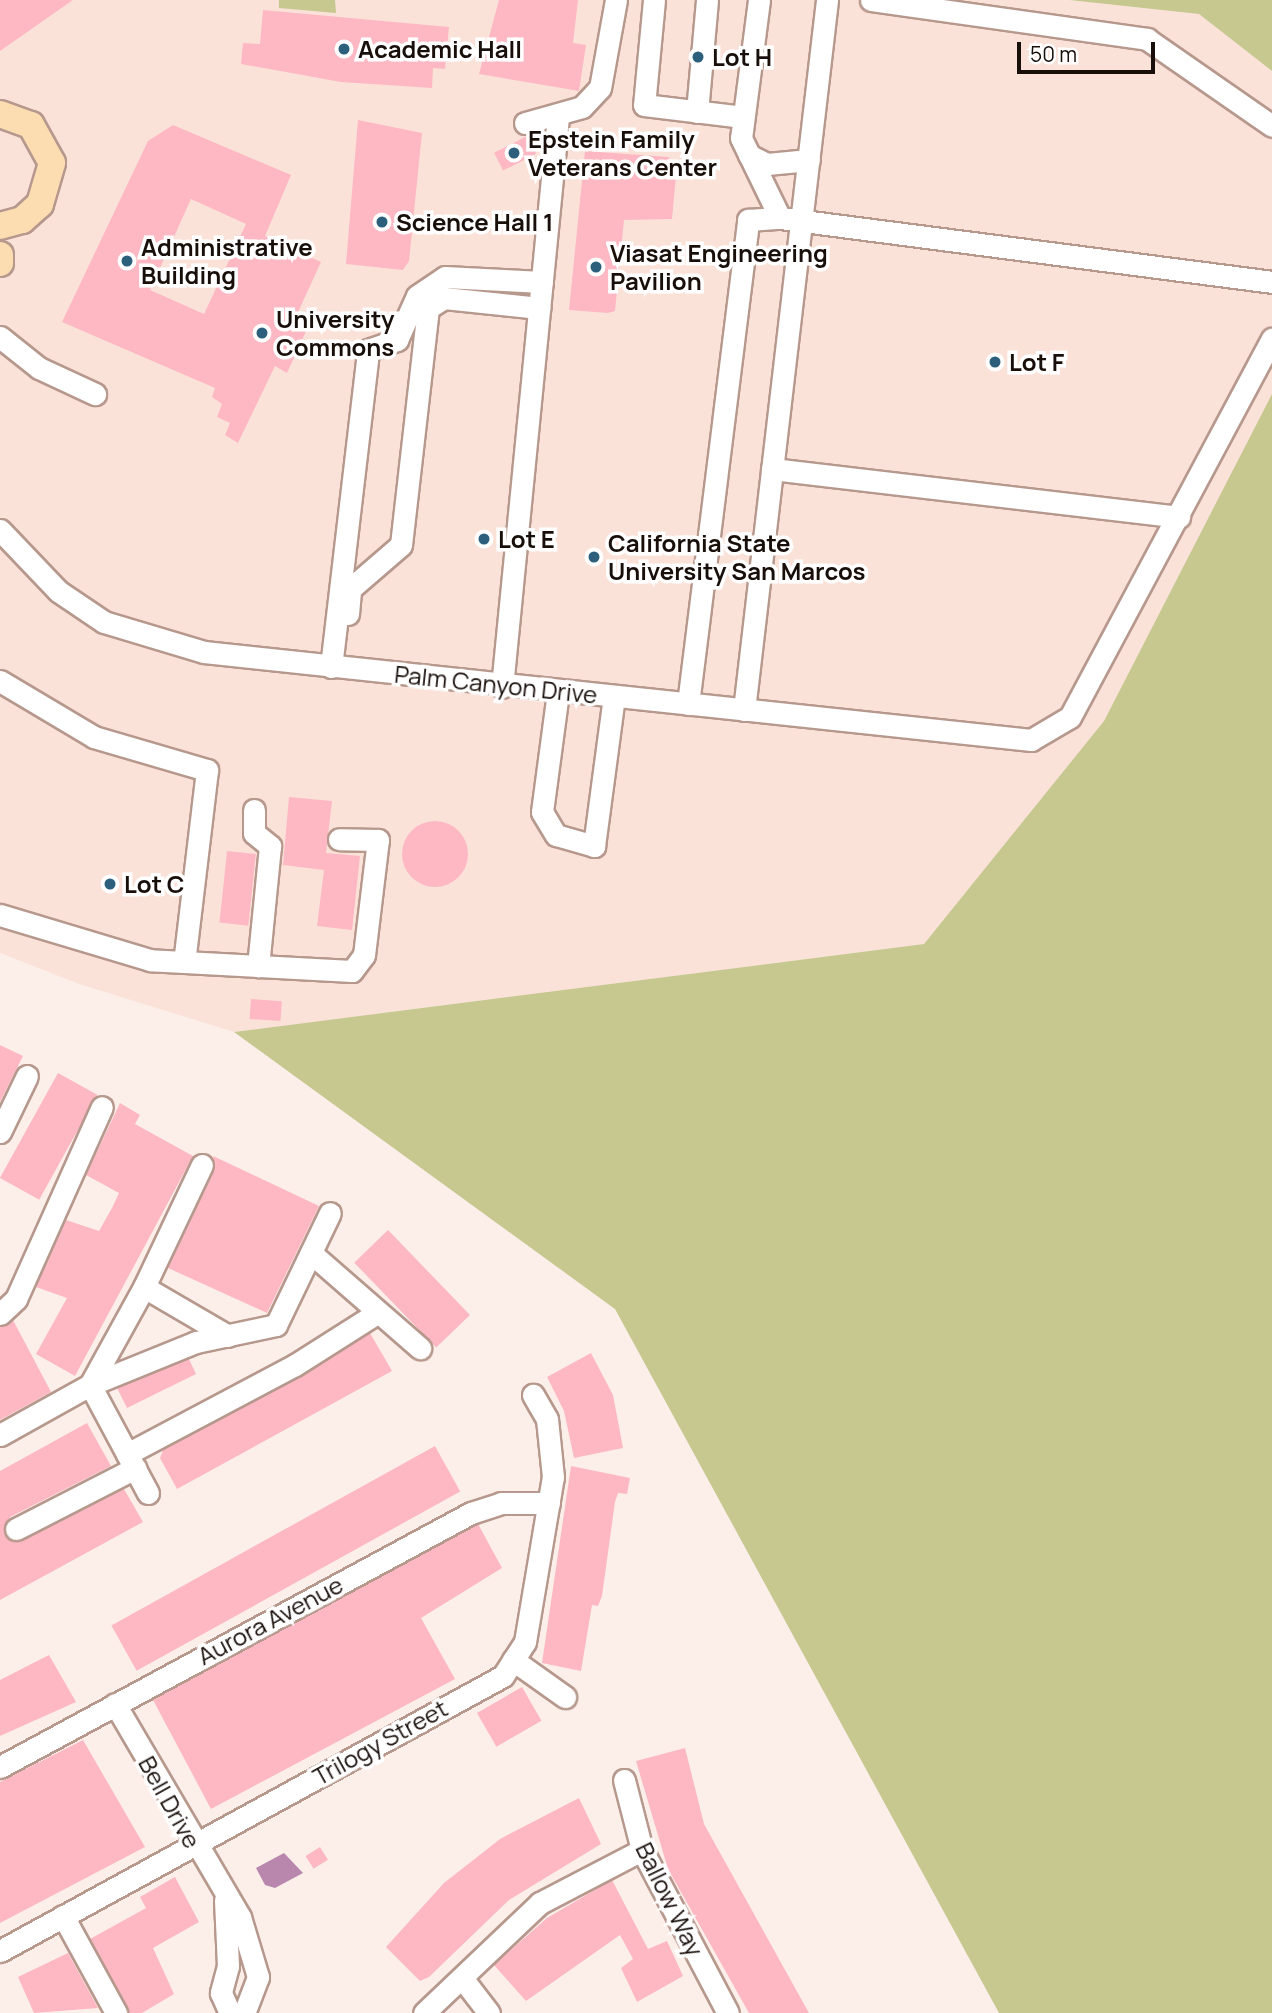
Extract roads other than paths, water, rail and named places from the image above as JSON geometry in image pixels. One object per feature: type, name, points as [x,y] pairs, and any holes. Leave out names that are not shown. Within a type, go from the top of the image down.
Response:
[{"type":"main road","points":[[0,114],[31,125],[52,163],[40,204],[22,220],[0,226]]},
{"type":"main road","points":[[0,255],[0,263]]},
{"type":"street","points":[[525,123],[558,117],[582,107],[600,89],[616,0]]},
{"type":"street","points":[[654,0],[643,106],[743,117]]},
{"type":"street","points":[[697,112],[707,0]]},
{"type":"street","points":[[759,0],[741,138],[780,218]]},
{"type":"street","points":[[744,710],[827,0]]},
{"type":"street","points":[[871,0],[1147,39],[1272,126]]},
{"type":"street","points":[[502,687],[558,117]]},
{"type":"street","points":[[749,155],[767,164],[809,160]]},
{"type":"street","points":[[688,705],[748,220],[780,218],[801,225],[1272,282]]},
{"type":"street","points":[[337,668],[368,350],[397,340],[417,296],[445,278],[542,282]]},
{"type":"street","points":[[337,668],[350,589],[401,545],[422,316],[444,298],[539,308]]},
{"type":"street","points":[[0,337],[39,368],[95,394]]},
{"type":"street","points":[[772,469],[1179,517],[1272,338]]},
{"type":"street","name":"Palm Canyon Drive","points":[[0,530],[58,591],[104,622],[204,652],[502,687],[1031,740],[1070,717],[1179,517]]},
{"type":"street","points":[[0,681],[94,737],[207,770],[184,962]]},
{"type":"street","points":[[558,692],[542,812],[556,835],[594,846],[614,697]]},
{"type":"street","points":[[254,810],[254,833],[270,846],[258,966]]},
{"type":"street","points":[[0,915],[150,960],[352,971],[364,955],[378,841],[339,839]]},
{"type":"street","points":[[0,1132],[27,1076]]},
{"type":"street","points":[[0,1314],[16,1299],[102,1107]]},
{"type":"street","points":[[90,1385],[144,1287],[202,1165]]},
{"type":"street","points":[[0,1435],[90,1385],[228,1336],[276,1325],[330,1213]]},
{"type":"street","points":[[311,1253],[420,1348]]},
{"type":"street","points":[[144,1287],[228,1336]]},
{"type":"street","points":[[16,1530],[295,1365],[377,1313]]},
{"type":"street","points":[[90,1385],[149,1493]]},
{"type":"street","name":"Trilogy Street","points":[[0,1951],[503,1676],[525,1642],[553,1477],[547,1419],[533,1395]]},
{"type":"street","name":"Aurora Avenue","points":[[0,1768],[471,1513],[501,1503],[549,1503]]},
{"type":"street","points":[[513,1660],[565,1697]]},
{"type":"street","name":"Bell Drive","points":[[115,1704],[225,1900],[237,1909],[258,1977],[244,2013]]},
{"type":"street","name":"Ballow Way","points":[[624,1780],[642,1850],[721,2011]]},
{"type":"street","points":[[424,2013],[540,1903],[642,1850]]},
{"type":"street","name":"Bell Drive","points":[[225,1900],[228,1966],[221,1993],[230,2013]]},
{"type":"street","points":[[63,1916],[116,2013]]},
{"type":"street","points":[[228,1966],[254,1962]]},
{"type":"street","points":[[462,1978],[489,2013]]},
{"type":"place","name":"Academic Hall","points":[[344,49]]},
{"type":"place","name":"Lot H","points":[[698,57]]},
{"type":"place","name":"Epstein Family Veterans Center","points":[[514,153]]},
{"type":"place","name":"Science Hall 1","points":[[382,222]]},
{"type":"place","name":"Administrative Building","points":[[127,261]]},
{"type":"place","name":"Viasat Engineering Pavilion","points":[[596,267]]},
{"type":"place","name":"University Commons","points":[[262,333]]},
{"type":"place","name":"Lot F","points":[[995,362]]},
{"type":"place","name":"Lot E","points":[[484,539]]},
{"type":"place","name":"California State University San Marcos","points":[[594,557]]},
{"type":"place","name":"Lot C","points":[[110,884]]}]
